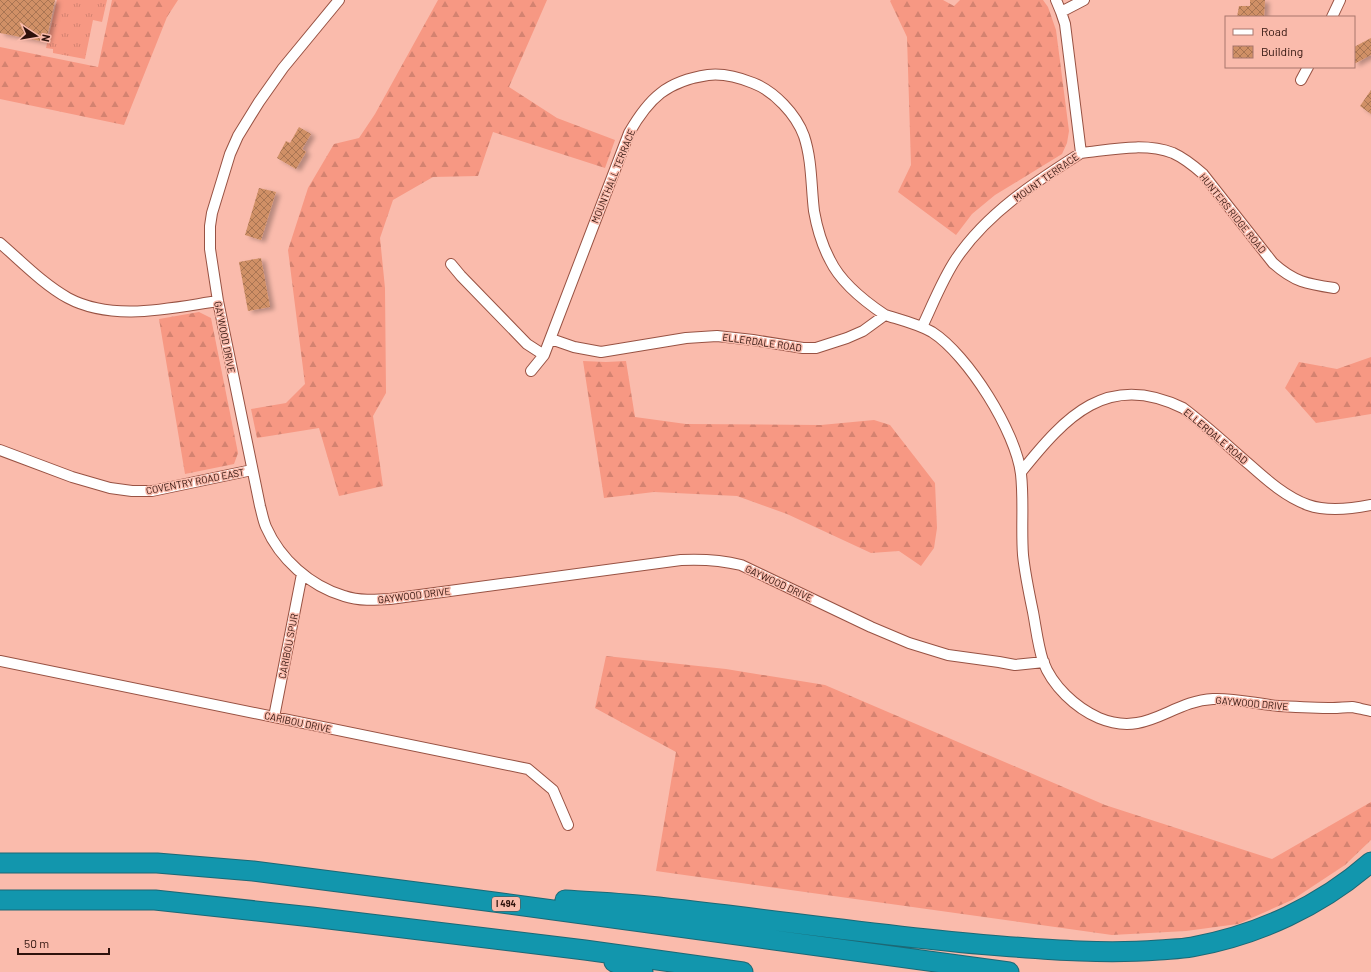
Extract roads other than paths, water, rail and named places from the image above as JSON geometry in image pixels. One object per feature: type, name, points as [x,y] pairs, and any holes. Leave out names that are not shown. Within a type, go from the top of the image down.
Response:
[{"type":"highway","points":[[494,902],[554,900],[646,906],[951,942],[1099,952],[1135,952],[1190,948],[1227,940],[1263,928],[1324,898],[1354,877],[1371,862]]},
{"type":"highway","name":"I 494","points":[[0,863],[157,863],[253,871],[1009,972]]},
{"type":"highway","points":[[0,900],[155,900],[312,916],[585,950],[743,972]]},
{"type":"highway","points":[[585,950],[633,970],[643,972]]},
{"type":"street","name":"GAYWOOD DRIVE","points":[[339,0],[283,68],[259,102],[238,136],[230,154],[212,213],[210,226],[210,249],[218,301],[252,470],[266,527],[280,550],[302,574],[323,587],[344,596],[367,600],[390,599],[681,560],[701,559],[721,561],[741,565],[871,627],[909,643],[948,655],[1015,665],[1044,662]]},
{"type":"street","name":"MOUNT TERRACE","points":[[922,327],[939,288],[955,260],[974,234],[997,212],[1081,153],[1067,39],[1061,12],[1056,0]]},
{"type":"street","points":[[1061,12],[1084,0]]},
{"type":"street","points":[[1332,16],[1340,0]]},
{"type":"street","points":[[1301,80],[1307,68]]},
{"type":"street","name":"MOUNTHALL TERRACE","points":[[531,371],[544,355],[551,339],[629,133],[640,114],[655,97],[674,84],[695,77],[717,74],[739,78],[761,86],[779,98],[793,116],[804,135],[809,158],[814,212],[820,237],[830,261],[845,282],[864,300],[885,315]]},
{"type":"street","name":"HUNTERS RIDGE ROAD","points":[[1081,153],[1136,147],[1154,148],[1173,153],[1189,162],[1203,174],[1273,263],[1283,272],[1294,279],[1307,284],[1334,288]]},
{"type":"street","points":[[0,243],[56,290],[69,298],[88,306],[110,310],[134,311],[157,310],[218,301]]},
{"type":"street","points":[[452,264],[461,276],[527,344],[544,355]]},
{"type":"street","points":[[885,315],[922,327],[942,339],[964,363],[982,387],[1009,434],[1015,448],[1021,472]]},
{"type":"street","name":"ELLERDALE ROAD","points":[[551,339],[574,347],[601,352],[686,338],[717,336],[803,348],[816,348],[863,331],[885,315]]},
{"type":"street","name":"ELLERDALE ROAD","points":[[1021,472],[1048,440],[1077,413],[1094,403],[1107,399],[1120,396],[1146,396],[1171,402],[1183,408],[1268,481],[1287,495],[1308,505],[1332,509],[1355,509],[1371,505]]},
{"type":"street","name":"COVENTRY ROAD EAST","points":[[0,450],[72,477],[110,488],[132,491],[152,491],[252,470]]},
{"type":"street","name":"GAYWOOD DRIVE","points":[[1021,472],[1023,555],[1044,662],[1053,679],[1075,703],[1087,712],[1115,723],[1139,723],[1195,701],[1227,698],[1278,706],[1335,708],[1352,707],[1371,711]]},
{"type":"street","name":"CARIBOU SPUR","points":[[274,717],[302,574]]},
{"type":"street","name":"CARIBOU DRIVE","points":[[0,661],[528,769],[553,790],[568,825]]}]
